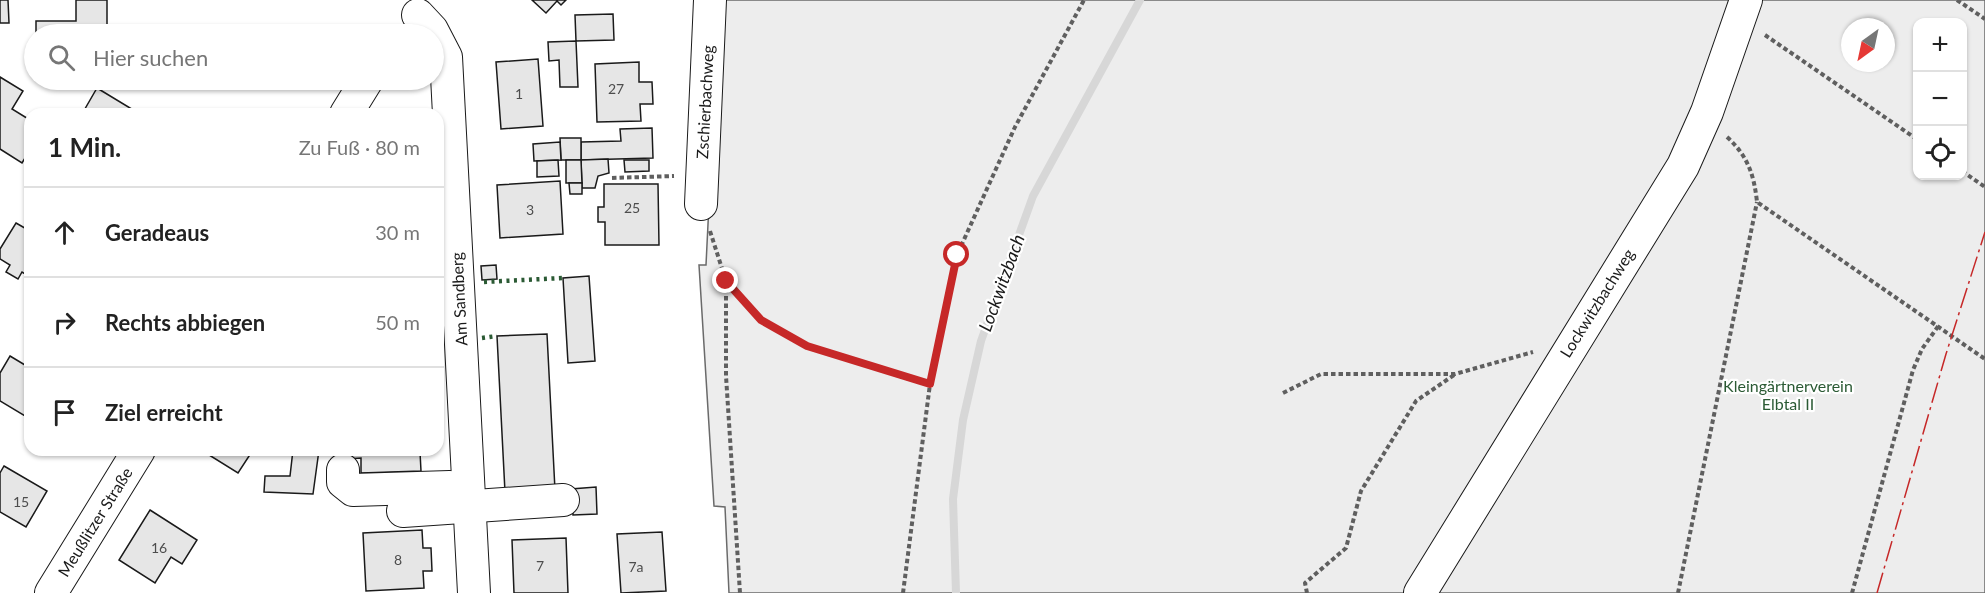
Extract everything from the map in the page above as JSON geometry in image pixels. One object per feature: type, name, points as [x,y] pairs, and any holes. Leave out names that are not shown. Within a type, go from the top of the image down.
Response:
[{"type":"street","name":"Zschierbachweg","points":[[701,189],[711,0]]},
{"type":"street","name":"Lockwitzbachweg","points":[[1420,593],[1683,166],[1751,14]]},
{"type":"street","name":"Am Sandberg","points":[[444,53],[474,593]]},
{"type":"street","points":[[350,108],[361,90]]},
{"type":"street","name":"Meußlitzer Straße","points":[[51,593],[135,456]]},
{"type":"street","points":[[343,470],[343,482],[353,490],[563,500]]},
{"type":"street","points":[[403,511],[469,496]]},
{"type":"path","points":[[903,593],[930,384],[957,255],[1015,128],[1084,0]]},
{"type":"path","points":[[1957,0],[1985,19]]},
{"type":"path","points":[[1751,14],[1913,137]]},
{"type":"path","points":[[1678,593],[1757,202],[1750,165],[1739,148],[1723,134]]},
{"type":"path","points":[[1967,174],[1985,187]]},
{"type":"path","points":[[612,178],[701,189],[726,281],[726,376],[740,593]]},
{"type":"path","points":[[1757,202],[1984,356]]},
{"type":"path","points":[[726,281],[761,320],[807,346],[930,384]]},
{"type":"path","points":[[1852,593],[1913,370],[1922,349],[1939,325]]},
{"type":"path","points":[[1283,393],[1321,374],[1455,374],[1574,341]]},
{"type":"path","points":[[1306,593],[1305,583],[1346,548],[1361,491],[1416,401],[1455,374]]},
{"type":"green space","points":[[719,0],[1729,0],[1713,66],[1671,158],[1406,593],[729,593],[725,507],[714,506],[699,265],[706,265]]},
{"type":"green space","name":"Kleingärtnerverein Elbtal II","points":[[1755,0],[1985,0],[1985,593],[1432,593],[1696,172]]},
{"type":"building","points":[[0,0],[8,0],[9,23],[0,23]]},
{"type":"building","points":[[76,0],[107,0],[107,24],[36,24],[36,21],[76,21]]},
{"type":"building","points":[[532,0],[566,0],[561,5],[557,1],[546,13]]},
{"type":"building","points":[[613,14],[614,40],[576,41],[575,15]]},
{"type":"building","points":[[576,41],[578,87],[560,87],[559,60],[549,61],[548,42]]},
{"type":"building","points":[[538,59],[543,126],[501,129],[496,62]]},
{"type":"building","points":[[639,62],[639,82],[652,82],[653,104],[640,104],[641,121],[597,122],[595,64]]},
{"type":"building","points":[[0,77],[23,91],[12,109],[24,116],[24,160],[22,163],[0,149]]},
{"type":"building","points":[[96,90],[100,90],[130,108],[85,108]]},
{"type":"building","points":[[652,128],[653,158],[581,160],[581,142],[621,141],[620,129]]},
{"type":"building","points":[[560,138],[581,138],[581,160],[561,160]]},
{"type":"building","points":[[560,142],[561,160],[534,161],[533,144]]},
{"type":"building","points":[[608,159],[609,173],[598,176],[595,188],[582,188],[581,160]]},
{"type":"building","points":[[558,160],[559,176],[537,177],[537,161]]},
{"type":"building","points":[[566,160],[581,160],[582,183],[566,183]]},
{"type":"building","points":[[624,160],[649,160],[649,171],[625,172]]},
{"type":"building","points":[[560,181],[563,234],[500,238],[497,185]]},
{"type":"building","points":[[569,183],[582,183],[582,194],[570,194]]},
{"type":"building","points":[[604,184],[658,184],[659,245],[605,245],[605,222],[598,222],[598,207],[604,207]]},
{"type":"building","points":[[16,223],[24,228],[24,273],[22,272],[18,279],[6,272],[10,265],[0,259],[0,249]]},
{"type":"building","points":[[496,265],[497,279],[482,280],[481,266]]},
{"type":"building","points":[[589,276],[595,361],[568,363],[563,278]]},
{"type":"building","points":[[547,334],[555,490],[505,492],[497,336]]},
{"type":"building","points":[[10,356],[24,364],[24,415],[0,401],[0,373]]},
{"type":"building","points":[[211,456],[249,456],[238,473]]},
{"type":"building","points":[[292,456],[318,456],[313,494],[264,492],[265,476],[290,476]]},
{"type":"building","points":[[346,456],[420,456],[421,471],[361,473],[361,458],[346,459]]},
{"type":"building","points":[[4,466],[47,491],[26,527],[0,512],[0,473]]},
{"type":"building","points":[[596,487],[597,514],[573,515],[571,489]]},
{"type":"building","points":[[150,510],[197,540],[182,564],[171,557],[155,583],[119,560]]},
{"type":"building","points":[[422,530],[423,548],[431,548],[432,571],[423,571],[424,588],[366,591],[363,533]]},
{"type":"building","points":[[662,532],[666,591],[621,593],[617,534]]},
{"type":"building","points":[[566,538],[568,593],[514,593],[512,540]]},
{"type":"waterway","name":"Lockwitzbach","points":[[956,593],[953,499],[963,420],[981,341],[1033,196],[1140,0]]},
{"type":"hedge","points":[[484,282],[563,278]]},
{"type":"hedge","points":[[482,338],[497,336]]},
{"type":"power","points":[[1877,593],[1946,354],[1985,232]]},
{"type":"route","points":[[726,281],[761,320],[807,346],[875,369],[930,384],[957,255]]}]
